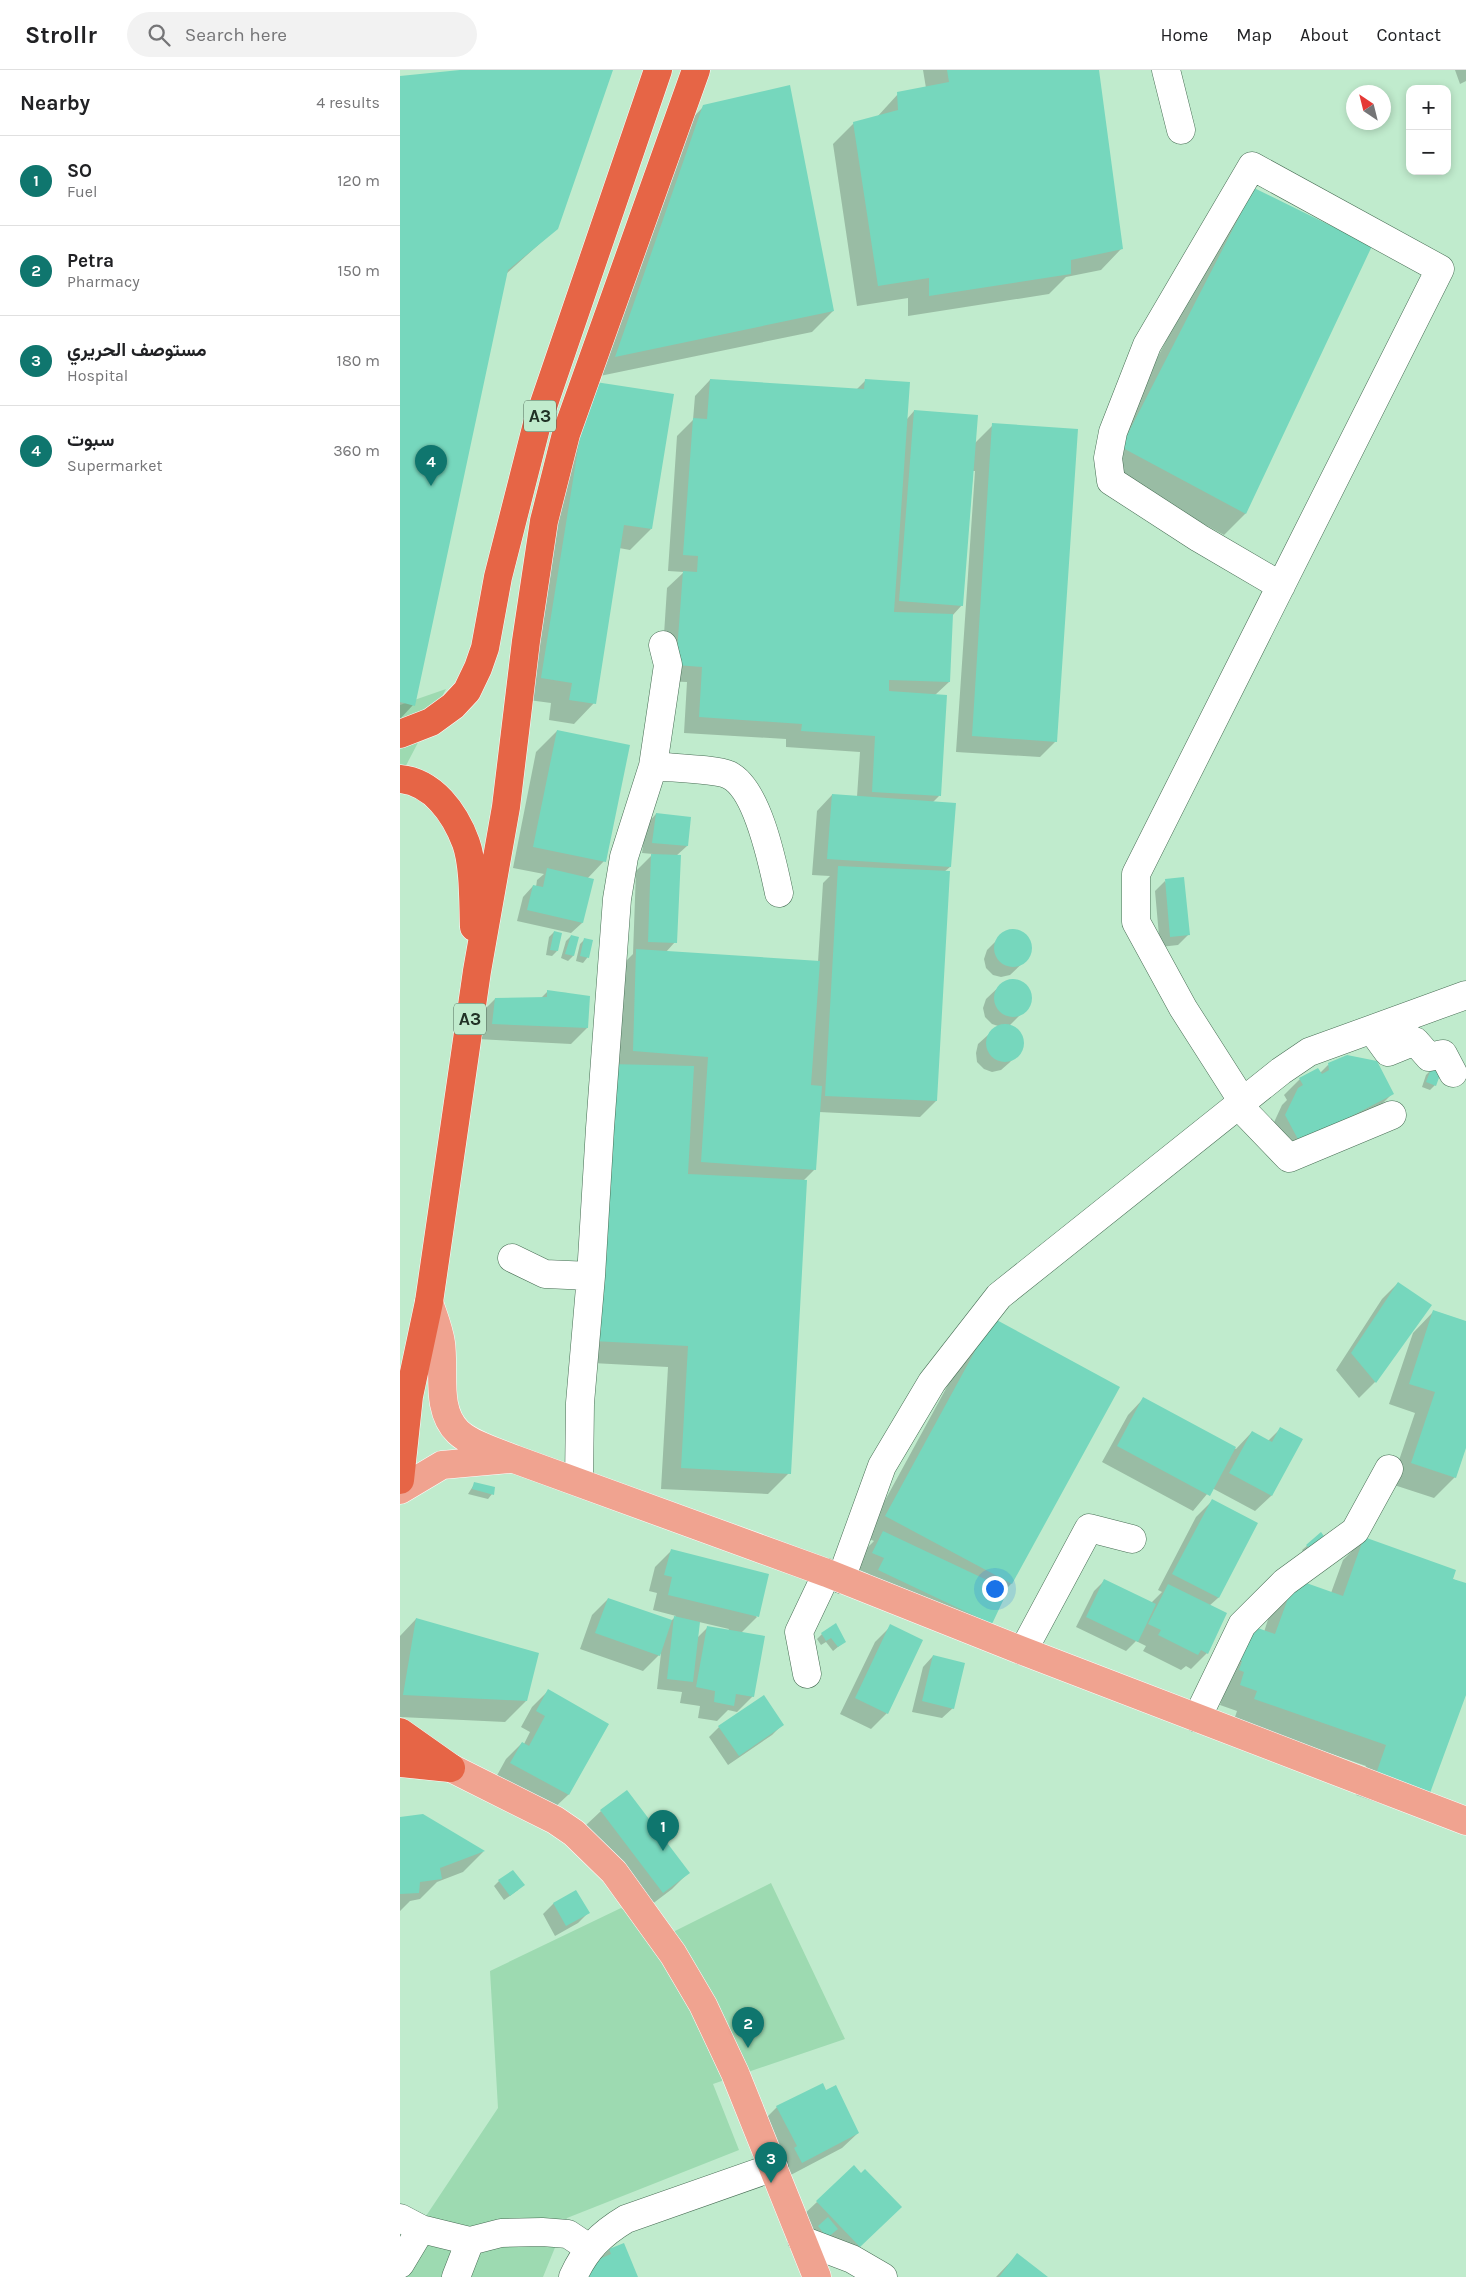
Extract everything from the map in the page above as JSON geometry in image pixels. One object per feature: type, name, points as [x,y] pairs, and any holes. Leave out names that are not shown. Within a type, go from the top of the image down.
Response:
[{"type":"highway","name":"A3","points":[[400,734],[430,722],[453,706],[466,691],[478,668],[485,648],[498,577],[537,424],[658,70]]},
{"type":"highway","name":"A3","points":[[400,1480],[403,1432],[429,1302],[477,971],[506,807],[526,641],[550,497],[566,434],[696,70]]},
{"type":"highway","points":[[400,779],[412,780],[428,788],[456,820],[466,844],[477,971]]},
{"type":"highway","points":[[400,1732],[452,1768]]},
{"type":"highway","points":[[400,1763],[452,1768]]},
{"type":"main road","points":[[429,1302],[441,1343],[444,1400],[452,1424],[459,1433],[473,1441],[514,1459],[834,1576],[1023,1651],[1466,1821]]},
{"type":"main road","points":[[400,1490],[442,1465],[514,1459]]},
{"type":"main road","points":[[452,1768],[555,1820],[574,1833],[614,1872],[672,1954],[703,2005],[736,2073],[817,2277]]},
{"type":"street","points":[[1166,70],[1181,130]]},
{"type":"street","points":[[1281,586],[1199,538],[1111,481],[1108,458],[1113,432],[1147,345],[1252,166],[1440,269],[1281,586],[1136,874],[1136,922],[1241,1104],[1289,1158],[1392,1115]]},
{"type":"street","points":[[579,1482],[580,1403],[592,1276],[600,1128],[617,899],[624,858],[653,766],[668,664],[663,645]]},
{"type":"street","points":[[653,766],[729,775],[745,789],[771,849],[778,893]]},
{"type":"street","points":[[807,1674],[799,1632],[834,1576],[882,1466],[932,1382],[999,1296],[1241,1104],[1281,1070],[1310,1052],[1466,995]]},
{"type":"street","points":[[1372,1030],[1388,1052],[1415,1041],[1429,1057],[1442,1054],[1453,1073]]},
{"type":"street","points":[[512,1258],[545,1274],[592,1276]]},
{"type":"street","points":[[1197,1718],[1242,1624],[1285,1582],[1354,1531],[1389,1470]]},
{"type":"street","points":[[1023,1651],[1089,1528],[1132,1539]]},
{"type":"street","points":[[573,2277],[589,2248],[606,2231],[626,2219],[774,2167]]},
{"type":"street","points":[[400,2264],[411,2224],[470,2241],[501,2233],[542,2232],[568,2234],[589,2248]]},
{"type":"street","points":[[802,2240],[852,2259],[882,2277]]},
{"type":"street","points":[[456,2277],[470,2241]]},
{"type":"green space","points":[[446,689],[400,777],[400,705]]},
{"type":"green space","points":[[771,1883],[845,2039],[713,2084],[739,2150],[567,2218],[543,2277],[400,2277],[400,2255],[498,2108],[490,1971],[621,1908],[665,1936]]},
{"type":"building","points":[[460,70],[613,70],[558,229],[508,270],[415,706],[400,702],[400,76]]},
{"type":"building","points":[[947,70],[1099,70],[1123,249],[1071,260],[1071,274],[929,296],[929,278],[878,286],[853,122],[898,110],[897,92],[949,82]]},
{"type":"building","points":[[790,85],[834,311],[615,357],[703,105]]},
{"type":"building","points":[[1254,188],[1372,246],[1246,514],[1121,447]]},
{"type":"building","points":[[710,379],[864,389],[865,379],[910,382],[894,612],[953,614],[950,682],[889,680],[889,691],[947,695],[941,796],[872,792],[875,736],[801,731],[802,724],[699,717],[702,667],[676,665],[683,571],[697,572],[698,556],[683,555],[693,418],[707,419]]},
{"type":"building","points":[[589,381],[674,394],[652,529],[624,525],[596,704],[569,700],[572,683],[541,678]]},
{"type":"building","points":[[914,410],[978,415],[963,606],[899,601]]},
{"type":"building","points":[[992,423],[1078,429],[1057,742],[972,736]]},
{"type":"building","points":[[557,730],[630,745],[606,862],[533,847]]},
{"type":"building","points":[[832,794],[956,803],[951,867],[827,859]]},
{"type":"building","points":[[656,813],[691,817],[688,846],[652,843]]},
{"type":"building","points":[[651,854],[681,855],[677,943],[648,942]]},
{"type":"building","points":[[838,866],[950,871],[937,1101],[825,1096]]},
{"type":"building","points":[[547,868],[594,879],[583,923],[527,910],[533,885],[543,887]]},
{"type":"building","points":[[1184,877],[1190,935],[1170,937],[1165,879]]},
{"type":"building","points":[[1013,929],[1026,935],[1032,948],[1026,961],[1013,967],[1000,961],[994,948],[1000,935]]},
{"type":"building","points":[[554,931],[562,933],[558,951],[550,950]]},
{"type":"building","points":[[571,935],[579,937],[574,956],[565,954]]},
{"type":"building","points":[[584,938],[593,940],[589,958],[580,956]]},
{"type":"building","points":[[636,949],[820,961],[811,1085],[822,1086],[816,1170],[701,1162],[708,1057],[633,1051]]},
{"type":"building","points":[[1013,979],[1026,985],[1032,998],[1026,1011],[1013,1017],[1000,1011],[994,998],[1000,985]]},
{"type":"building","points":[[547,990],[590,996],[588,1028],[492,1024],[495,998],[547,997]]},
{"type":"building","points":[[1005,1024],[1018,1030],[1024,1043],[1018,1056],[1005,1062],[992,1056],[986,1043],[992,1030]]},
{"type":"building","points":[[1347,1055],[1377,1061],[1394,1094],[1300,1143],[1285,1115],[1298,1088],[1303,1085],[1299,1078],[1318,1068],[1322,1074],[1329,1070],[1328,1063]]},
{"type":"building","points":[[609,1064],[694,1066],[688,1174],[807,1180],[791,1474],[681,1468],[688,1346],[593,1341]]},
{"type":"building","points":[[1431,1069],[1441,1072],[1436,1086],[1426,1082]]},
{"type":"building","points":[[1398,1282],[1432,1305],[1376,1383],[1351,1353]]},
{"type":"building","points":[[1433,1310],[1466,1321],[1466,1448],[1456,1478],[1411,1463],[1435,1392],[1409,1384]]},
{"type":"building","points":[[993,1318],[1120,1387],[1012,1584],[885,1516]]},
{"type":"building","points":[[1143,1397],[1236,1447],[1210,1496],[1117,1446]]},
{"type":"building","points":[[1280,1427],[1303,1439],[1272,1496],[1229,1473],[1252,1431],[1272,1442]]},
{"type":"building","points":[[474,1482],[495,1487],[494,1495],[472,1489]]},
{"type":"building","points":[[1212,1499],[1258,1523],[1219,1598],[1172,1574]]},
{"type":"building","points":[[883,1531],[1008,1590],[992,1624],[878,1570],[884,1558],[872,1553]]},
{"type":"building","points":[[1321,1532],[1326,1539],[1312,1551],[1306,1545]]},
{"type":"building","points":[[1364,1537],[1456,1570],[1453,1579],[1466,1583],[1466,1695],[1430,1793],[1376,1774],[1386,1745],[1254,1699],[1257,1691],[1240,1685],[1244,1672],[1239,1670],[1242,1661],[1237,1659],[1249,1625],[1275,1634],[1295,1579],[1343,1596]]},
{"type":"building","points":[[671,1549],[769,1574],[759,1617],[668,1595],[672,1577],[664,1575]]},
{"type":"building","points":[[1104,1579],[1156,1604],[1138,1642],[1086,1617]]},
{"type":"building","points":[[1168,1584],[1227,1613],[1208,1654],[1201,1650],[1198,1655],[1158,1635],[1161,1630],[1148,1624]]},
{"type":"building","points":[[608,1598],[672,1620],[660,1656],[595,1633]]},
{"type":"building","points":[[674,1616],[700,1622],[693,1682],[667,1679]]},
{"type":"building","points":[[416,1618],[539,1653],[527,1701],[403,1695]]},
{"type":"building","points":[[836,1623],[846,1642],[838,1647],[831,1638],[826,1641],[821,1633]]},
{"type":"building","points":[[890,1624],[923,1640],[888,1714],[855,1698]]},
{"type":"building","points":[[707,1626],[765,1636],[754,1697],[736,1694],[734,1706],[714,1702],[715,1691],[696,1687]]},
{"type":"building","points":[[933,1655],[965,1663],[954,1709],[922,1701]]},
{"type":"building","points":[[548,1689],[609,1724],[569,1795],[510,1763],[522,1742],[529,1746],[545,1716],[536,1711]]},
{"type":"building","points":[[764,1695],[784,1725],[739,1756],[718,1726]]},
{"type":"building","points":[[627,1790],[690,1873],[663,1893],[600,1810]]},
{"type":"building","points":[[423,1814],[485,1851],[440,1868],[442,1879],[420,1882],[419,1893],[400,1894],[400,1817]]},
{"type":"building","points":[[513,1870],[525,1885],[510,1896],[498,1880]]},
{"type":"building","points":[[576,1890],[590,1913],[566,1926],[553,1903]]},
{"type":"building","points":[[823,2083],[826,2090],[836,2085],[859,2133],[802,2163],[794,2148],[797,2146],[776,2106]]},
{"type":"building","points":[[854,2165],[861,2173],[865,2169],[902,2207],[860,2247],[816,2201]]},
{"type":"building","points":[[828,2217],[838,2229],[827,2238],[818,2226]]},
{"type":"building","points":[[624,2243],[638,2277],[583,2277],[590,2263],[611,2254],[609,2249]]},
{"type":"building","points":[[1017,2253],[1048,2277],[999,2277]]},
{"type":"place","name":"سبوت","points":[[431,486]]},
{"type":"place","name":"SO","points":[[663,1851]]},
{"type":"place","name":"Petra","points":[[748,2048]]},
{"type":"place","name":"مستوصف الحريري","points":[[771,2183]]}]
